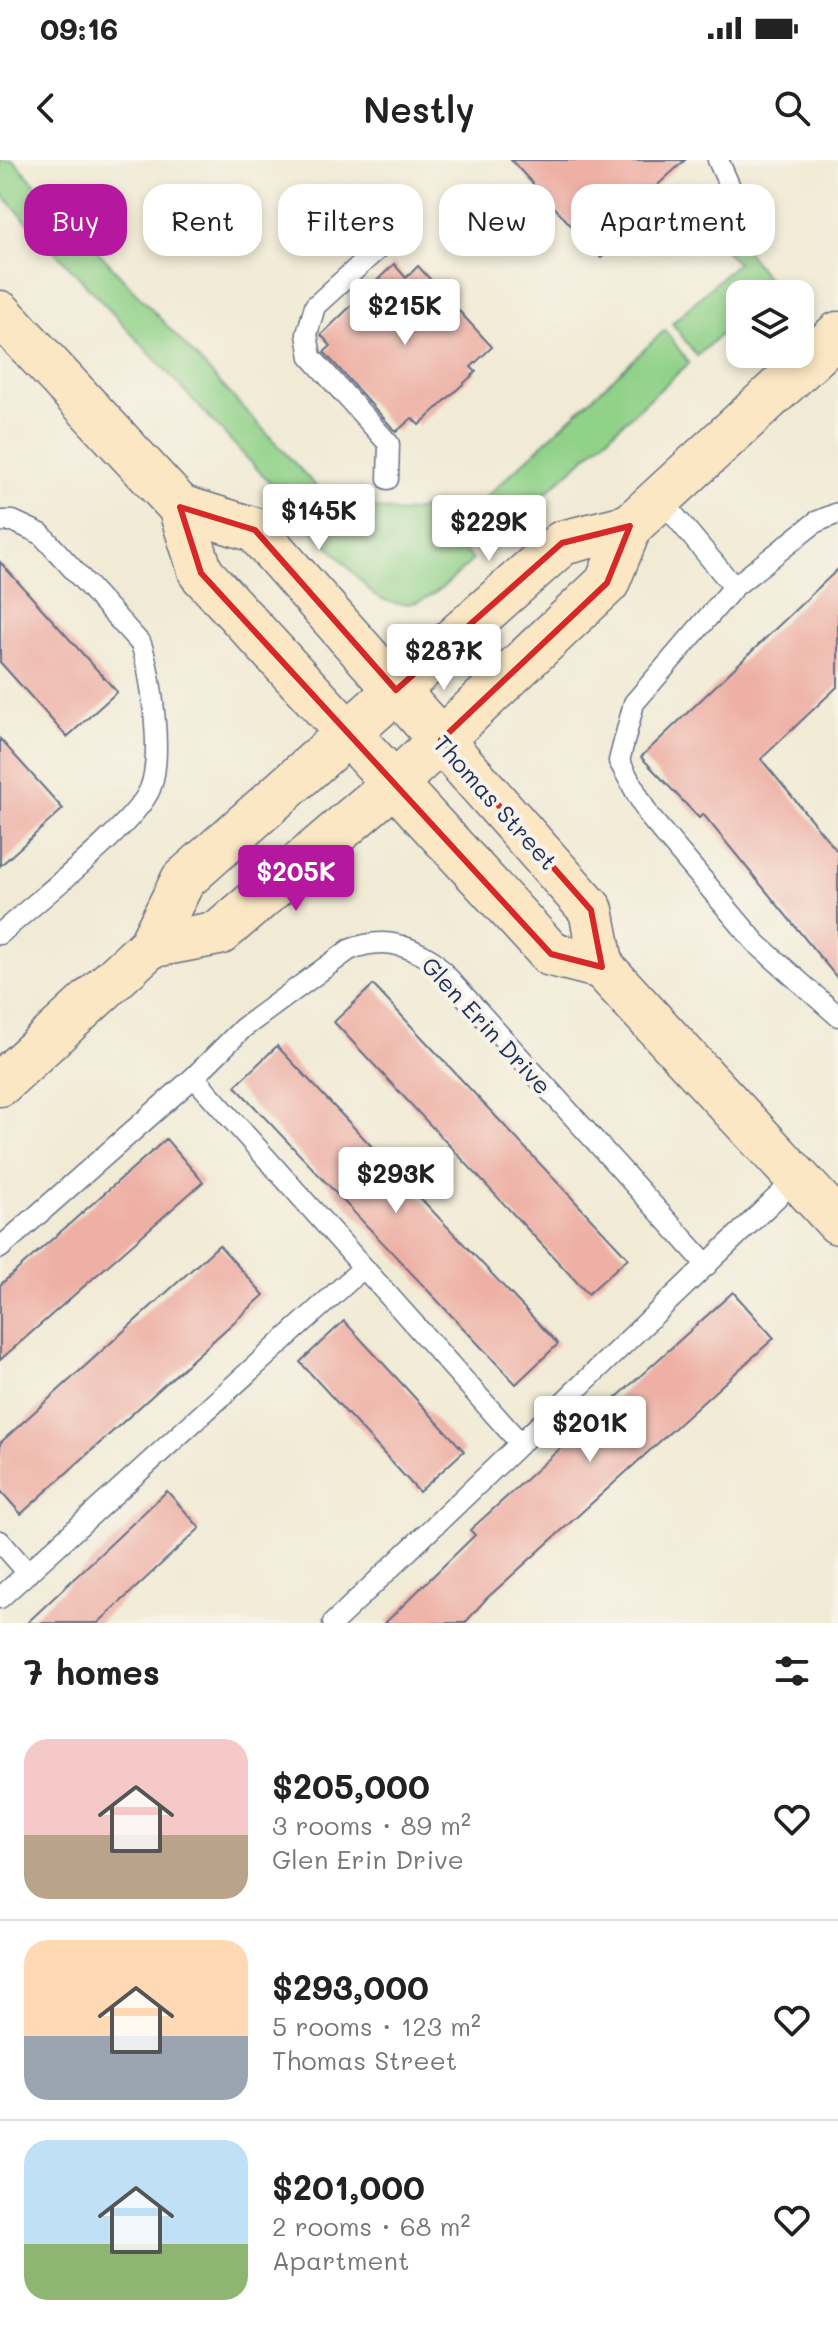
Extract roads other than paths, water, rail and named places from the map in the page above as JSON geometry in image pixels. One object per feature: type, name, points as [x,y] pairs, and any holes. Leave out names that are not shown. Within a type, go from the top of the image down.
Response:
[{"type":"street","points":[[0,313],[180,507],[201,573],[551,954],[602,967],[838,1222]]},
{"type":"street","points":[[150,946],[219,933],[395,783],[607,583],[645,512],[838,334]]},
{"type":"street","name":"Thomas Street","points":[[180,507],[255,530],[591,910],[602,967]]},
{"type":"street","points":[[0,1084],[150,946],[183,880],[396,690],[562,543],[645,512]]},
{"type":"lane","points":[[718,160],[729,184]]},
{"type":"lane","points":[[370,256],[315,306],[307,334],[311,357],[389,444],[388,479]]},
{"type":"lane","points":[[645,512],[734,587]]},
{"type":"lane","points":[[838,513],[816,522],[734,587],[634,703],[619,761],[649,816],[756,943],[838,1016]]},
{"type":"lane","points":[[0,521],[25,525],[41,534],[141,644],[148,666],[156,769],[149,792],[131,817],[0,934]]},
{"type":"lane","name":"Glen Erin Drive","points":[[0,1248],[194,1077],[243,1028],[349,950],[365,943],[387,942],[410,947],[433,961],[707,1265]]},
{"type":"lane","points":[[194,1077],[520,1443]]},
{"type":"lane","points":[[333,1623],[797,1178]]},
{"type":"lane","points":[[0,1598],[363,1268]]},
{"type":"lane","points":[[0,1541],[28,1573]]}]
